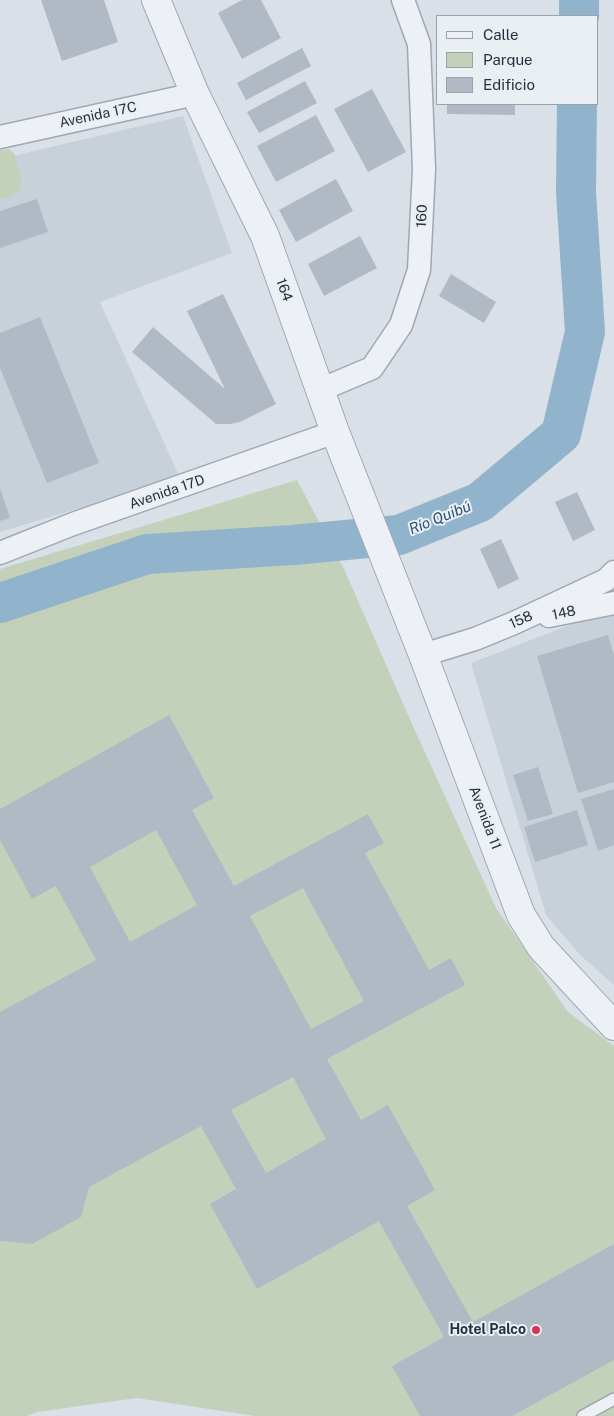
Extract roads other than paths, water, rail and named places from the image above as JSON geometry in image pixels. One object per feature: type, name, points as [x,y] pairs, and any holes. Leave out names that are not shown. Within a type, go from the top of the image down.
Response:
[{"type":"street","name":"164","points":[[156,0],[195,94],[265,236],[335,432],[396,586]]},
{"type":"street","name":"160","points":[[320,390],[372,368],[401,325],[419,270],[424,169],[420,44],[403,0]]},
{"type":"street","name":"Avenida 17C","points":[[0,136],[195,94]]},
{"type":"street","name":"Avenida 17D","points":[[0,553],[73,524],[335,432]]},
{"type":"street","name":"158","points":[[423,654],[476,639],[514,623],[606,580],[614,572]]},
{"type":"street","name":"Avenida 11","points":[[396,586],[521,915],[541,948],[614,1026]]},
{"type":"street","name":"148","points":[[514,623],[614,603]]},
{"type":"lane","points":[[583,1416],[614,1398]]},
{"type":"waterway","name":"Río Quibú","points":[[579,0],[579,15]]},
{"type":"waterway","name":"Río Quibú","points":[[0,603],[147,554],[293,545],[399,535],[480,502],[561,434],[585,332],[576,192],[577,105]]},
{"type":"place","name":"Hotel Palco","points":[[536,1330]]}]
